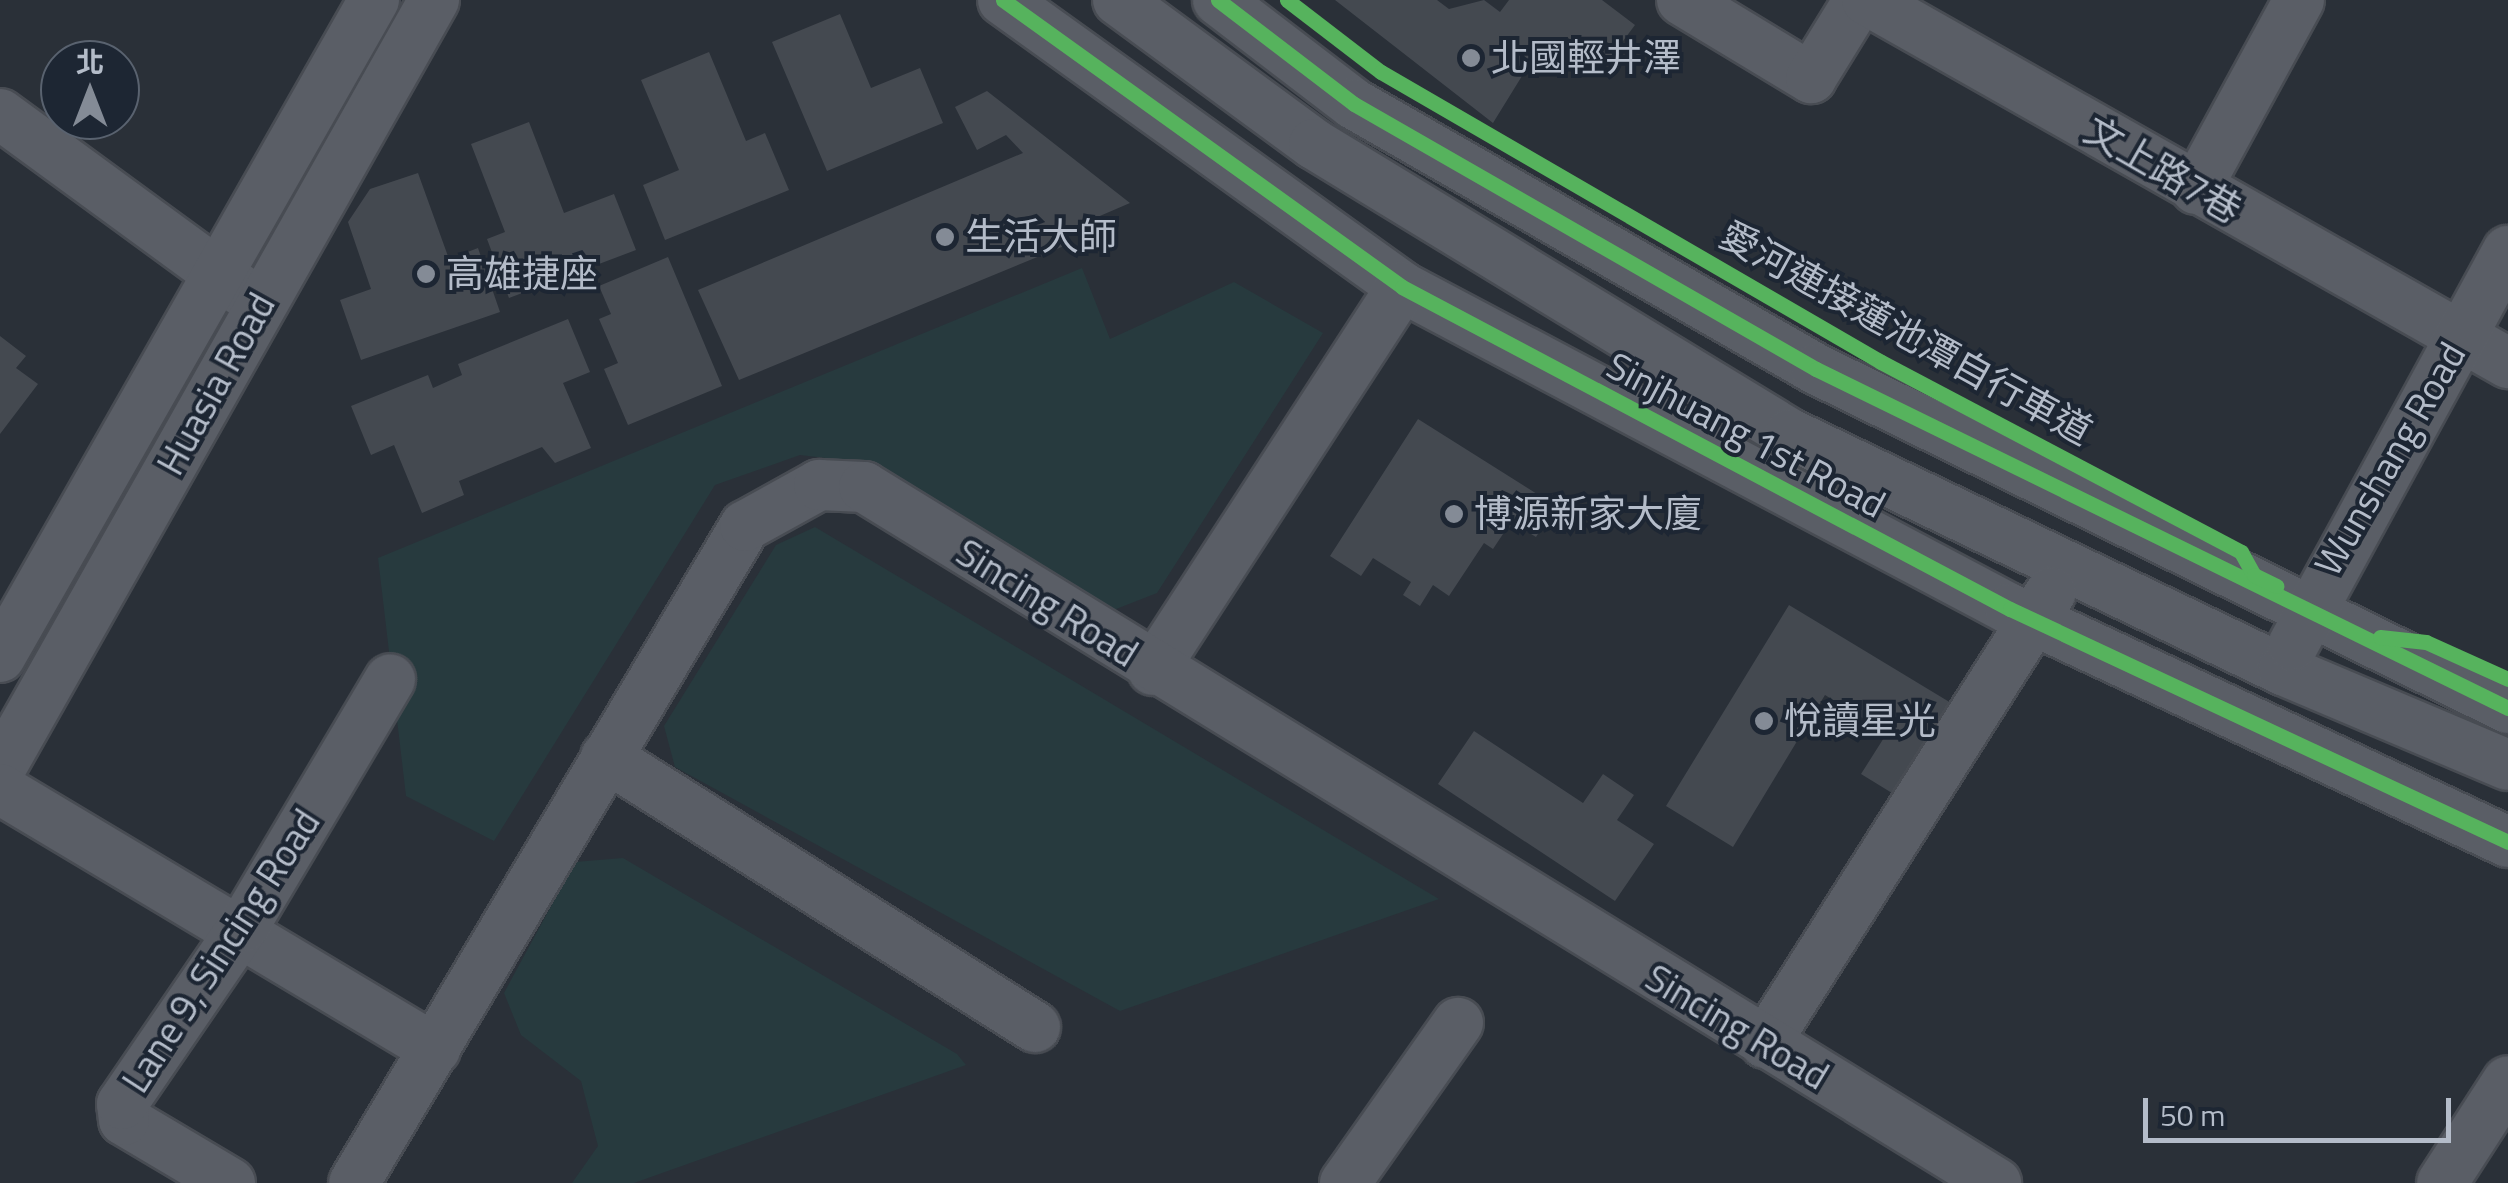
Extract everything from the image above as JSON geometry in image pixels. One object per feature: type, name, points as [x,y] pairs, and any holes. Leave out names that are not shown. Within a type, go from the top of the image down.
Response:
[{"type":"street","name":"Huasia Road","points":[[1,654],[374,0]]},
{"type":"street","name":"Huasia Road","points":[[0,769],[434,0]]},
{"type":"street","name":"Sinjhuang 1st Road","points":[[1003,0],[1402,286],[2034,620],[2508,842]]},
{"type":"street","name":"Sinjhuang 1st Road","points":[[1118,0],[1314,144],[1790,434],[2283,670],[2508,765]]},
{"type":"street","points":[[1218,0],[1354,104],[1799,359],[2304,614],[2508,708]]},
{"type":"street","points":[[1682,0],[1811,78],[1858,0]]},
{"type":"street","name":"文上路7巷","points":[[1867,0],[2458,340],[2508,363]]},
{"type":"street","points":[[2196,189],[2299,0]]},
{"type":"street","points":[[0,114],[261,304]]},
{"type":"street","name":"Wunshang Road","points":[[2256,726],[2304,614],[2508,251]]},
{"type":"street","points":[[1153,670],[1402,286]]},
{"type":"street","name":"Sincing Road","points":[[374,1175],[434,1049],[744,526],[819,485],[864,487],[1153,670],[1765,1044],[1924,1165],[1996,1183]]},
{"type":"street","points":[[1765,1044],[2068,567]]},
{"type":"street","name":"Lane 9, Sincing Road","points":[[230,1183],[124,1120],[122,1104],[243,926],[390,679]]},
{"type":"street","points":[[606,756],[1035,1027]]},
{"type":"street","points":[[0,788],[243,926],[434,1049]]},
{"type":"street","points":[[1345,1183],[1458,1023]]},
{"type":"street","points":[[2442,1183],[2508,1081]]},
{"type":"green space","points":[[1082,268],[1110,339],[1234,282],[1323,333],[1157,593],[1111,611],[876,464],[800,455],[715,485],[494,841],[406,796],[378,558]]},
{"type":"green space","points":[[815,527],[1439,899],[1120,1011],[675,767],[664,726],[776,545]]},
{"type":"green space","points":[[623,858],[957,1054],[966,1065],[634,1183],[572,1183],[598,1146],[581,1081],[521,1035],[504,993],[575,862]]},
{"type":"building","name":"北國輕井澤","points":[[1335,0],[1437,0],[1449,9],[1484,0],[1500,12],[1509,0],[1602,0],[1635,25],[1605,65],[1567,37],[1556,51],[1541,45],[1493,123]]},
{"type":"building","points":[[840,14],[871,88],[920,68],[943,123],[827,171],[772,42]]},
{"type":"building","name":"高雄捷座","points":[[709,52],[746,141],[765,133],[789,190],[665,240],[643,185],[679,170],[641,80]]},
{"type":"building","name":"生活大師","points":[[987,91],[1130,203],[1065,231],[1069,244],[739,380],[698,290],[1023,153],[1006,135],[977,150],[955,107]]},
{"type":"building","name":"高雄捷座","points":[[529,122],[564,213],[614,194],[636,250],[509,298],[487,239],[505,232],[471,144]]},
{"type":"building","name":"高雄捷座","points":[[418,173],[449,259],[478,248],[500,312],[361,360],[340,300],[371,289],[348,222],[370,189]]},
{"type":"building","points":[[668,257],[722,386],[628,425],[604,369],[618,363],[599,319],[611,314],[599,286]]},
{"type":"building","points":[[568,319],[590,372],[563,383],[591,448],[555,463],[542,447],[459,481],[464,495],[422,513],[394,445],[371,455],[351,406],[428,375],[433,388],[462,375],[458,364]]},
{"type":"building","points":[[0,336],[26,356],[16,368],[38,384],[0,434]]},
{"type":"building","name":"博源新家大廈","points":[[1418,419],[1556,506],[1536,537],[1511,522],[1493,549],[1484,543],[1449,596],[1433,585],[1420,606],[1403,595],[1411,582],[1373,558],[1361,576],[1330,556]]},
{"type":"building","name":"悅讀星光","points":[[1789,605],[1961,709],[1905,801],[1861,774],[1887,733],[1825,695],[1733,847],[1666,806]]},
{"type":"building","points":[[1474,731],[1583,803],[1603,774],[1634,795],[1617,820],[1654,844],[1615,901],[1438,784]]},
{"type":"cycle path","points":[[1003,0],[1402,287],[2010,609],[2508,842]]},
{"type":"cycle path","points":[[1218,0],[1354,104],[1816,369],[2508,708]]},
{"type":"cycle path","name":"愛河連接蓮池潭自行車道","points":[[1287,0],[1381,72],[1881,362],[2241,552],[2254,575],[2277,586]]},
{"type":"cycle path","points":[[2380,637],[2426,642],[2508,679]]},
{"type":"place","name":"北國輕井澤","points":[[1471,58]]},
{"type":"place","name":"生活大師","points":[[945,237]]},
{"type":"place","name":"高雄捷座","points":[[426,274]]},
{"type":"place","name":"博源新家大廈","points":[[1454,514]]},
{"type":"place","name":"悅讀星光","points":[[1764,721]]}]
